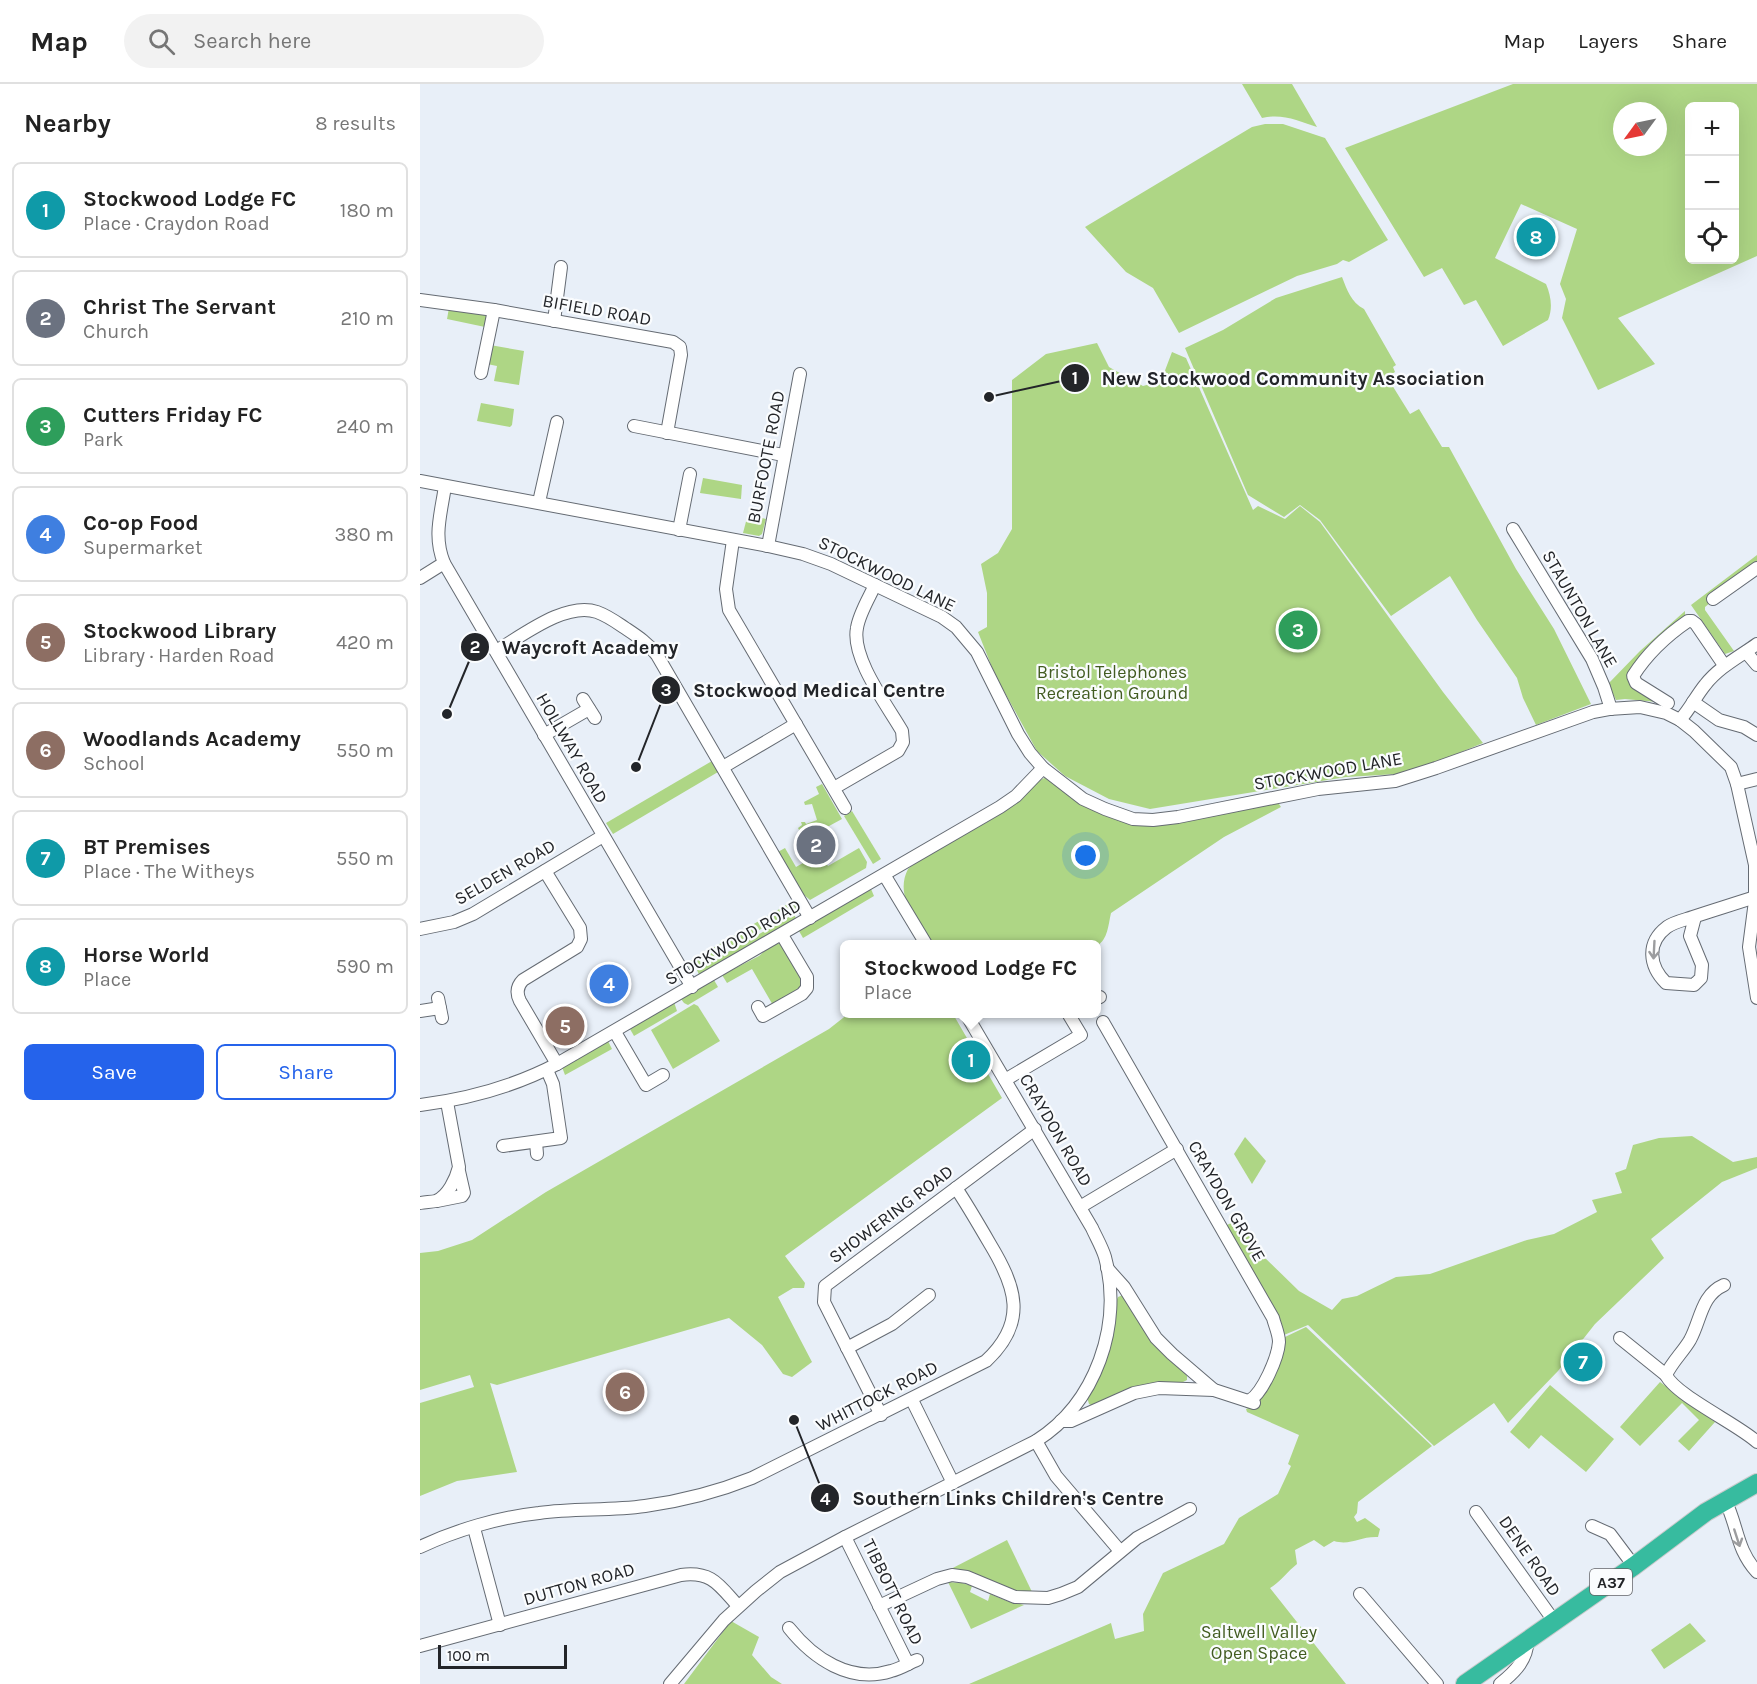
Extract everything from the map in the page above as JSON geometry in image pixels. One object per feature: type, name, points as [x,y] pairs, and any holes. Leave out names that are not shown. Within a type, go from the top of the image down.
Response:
[{"type":"highway","name":"A37","points":[[1465,1684],[1634,1566],[1699,1517],[1757,1483]]},
{"type":"street","points":[[554,321],[561,267]]},
{"type":"street","name":"BIFIELD ROAD","points":[[420,300],[494,309],[674,342],[680,347],[679,366],[667,433]]},
{"type":"street","points":[[481,373],[494,309]]},
{"type":"street","name":"BURFOOTE ROAD","points":[[768,546],[783,455],[800,374]]},
{"type":"street","points":[[539,502],[557,422]]},
{"type":"street","points":[[634,426],[783,455]]},
{"type":"street","points":[[679,530],[690,474]]},
{"type":"street","name":"STOCKWOOD LANE","points":[[420,481],[768,546],[813,557],[875,585],[942,617],[956,627],[977,652],[1018,734],[1043,768],[1083,799],[1133,819],[1153,820],[1214,811],[1318,789],[1395,781],[1593,712],[1631,707],[1649,708],[1680,720]]},
{"type":"street","name":"HOLLWAY ROAD","points":[[445,486],[437,534],[438,549],[444,563],[692,987]]},
{"type":"street","name":"STAUNTON LANE","points":[[1513,529],[1592,659],[1611,709]]},
{"type":"street","points":[[733,540],[726,589],[729,610],[845,808]]},
{"type":"street","points":[[420,578],[444,563]]},
{"type":"street","points":[[1713,599],[1757,568]]},
{"type":"street","points":[[834,788],[898,751],[903,742],[902,731],[863,665],[858,652],[857,628],[875,585]]},
{"type":"street","points":[[496,651],[558,615],[585,610],[595,611],[609,617],[652,648],[810,918]]},
{"type":"street","points":[[1668,703],[1636,683],[1634,676],[1640,665],[1659,645],[1688,621],[1696,624],[1724,666]]},
{"type":"street","points":[[1757,644],[1724,666],[1703,686],[1680,720],[1731,767],[1737,783],[1755,865],[1755,897],[1749,956],[1757,998]]},
{"type":"street","points":[[1746,652],[1757,665]]},
{"type":"street","points":[[1694,702],[1719,720],[1744,727],[1757,735]]},
{"type":"street","points":[[544,735],[589,709]]},
{"type":"street","points":[[723,767],[796,724]]},
{"type":"street","name":"STOCKWOOD ROAD","points":[[420,1105],[447,1102],[503,1087],[552,1067],[885,876],[1010,801],[1043,768]]},
{"type":"street","points":[[1737,783],[1757,779]]},
{"type":"street","name":"SELDEN ROAD","points":[[420,929],[453,922],[473,914],[603,836]]},
{"type":"street","points":[[503,1146],[537,1148],[564,1138],[553,1084],[552,1067],[517,993],[518,986],[523,980],[577,946],[581,939],[580,928],[545,871]]},
{"type":"street","points":[[885,876],[923,940]]},
{"type":"street","points":[[1695,917],[1690,936],[1702,965],[1701,978],[1694,985],[1666,983],[1659,975],[1652,957],[1654,941],[1671,925],[1695,917],[1755,897]]},
{"type":"street","points":[[758,1007],[763,1016],[802,994],[807,988],[807,977],[782,935]]},
{"type":"street","points":[[420,1011],[440,1008]]},
{"type":"street","name":"CRAYDON ROAD","points":[[968,1018],[1080,1207],[1099,1242],[1107,1268],[1109,1314],[1102,1356],[1085,1393],[1062,1421]]},
{"type":"street","points":[[1005,1080],[1081,1035],[1069,1018]]},
{"type":"street","name":"CRAYDON GROVE","points":[[1103,1022],[1273,1318],[1279,1340],[1276,1354],[1262,1388],[1253,1402]]},
{"type":"street","points":[[615,1032],[646,1085],[663,1075]]},
{"type":"street","points":[[420,1203],[437,1201],[454,1181],[459,1167],[447,1102]]},
{"type":"street","name":"SHOWERING ROAD","points":[[881,1415],[824,1302],[825,1286],[1035,1129]]},
{"type":"street","points":[[1080,1207],[1177,1149]]},
{"type":"street","name":"WHITTOCK ROAD","points":[[420,1547],[474,1527],[538,1513],[642,1507],[698,1497],[752,1479],[986,1361],[1006,1338],[1012,1321],[1014,1302],[1011,1284],[1004,1267],[956,1188]]},
{"type":"street","name":"CRAYDON ROAD","points":[[1107,1268],[1124,1287],[1156,1338],[1214,1390]]},
{"type":"street","points":[[1666,1375],[1690,1341],[1709,1289],[1724,1285]]},
{"type":"street","points":[[847,1348],[892,1324],[929,1295]]},
{"type":"street","points":[[1620,1338],[1684,1392],[1757,1442]]},
{"type":"street","name":"CRAYDON ROAD","points":[[1062,1421],[1071,1420],[1134,1393],[1159,1388],[1214,1390],[1253,1402]]},
{"type":"street","points":[[912,1400],[953,1483]]},
{"type":"street","points":[[670,1684],[738,1606],[780,1572],[1036,1441],[1062,1421]]},
{"type":"street","points":[[1036,1441],[1056,1476],[1120,1551]]},
{"type":"street","points":[[1725,1500],[1732,1515],[1741,1549],[1757,1572]]},
{"type":"street","points":[[879,1606],[937,1579],[952,1575],[967,1577],[1015,1597],[1048,1598],[1078,1587],[1120,1551],[1155,1527],[1190,1509]]},
{"type":"street","name":"DENE ROAD","points":[[1476,1512],[1554,1621]]},
{"type":"street","points":[[1592,1526],[1610,1534],[1634,1566]]},
{"type":"street","points":[[474,1527],[500,1624]]},
{"type":"street","name":"TIBBOTT ROAD","points":[[789,1628],[802,1645],[819,1659],[856,1673],[874,1674],[891,1671],[912,1662],[879,1606],[845,1537]]},
{"type":"street","name":"DUTTON ROAD","points":[[420,1646],[652,1582],[696,1573],[718,1583],[738,1606]]},
{"type":"street","points":[[1360,1594],[1437,1684]]},
{"type":"street","points":[[1500,1684],[1518,1669],[1528,1651],[1528,1639]]},
{"type":"green space","points":[[1242,84],[1292,84],[1317,127],[1283,117],[1262,118]]},
{"type":"green space","points":[[1513,84],[1757,84],[1757,256],[1618,318],[1655,364],[1598,390],[1562,318],[1566,299],[1560,284],[1577,229],[1521,204],[1495,258],[1546,284],[1551,306],[1548,320],[1503,346],[1476,300],[1464,305],[1442,268],[1424,277],[1345,148]]},
{"type":"green space","points":[[1283,124],[1325,138],[1388,240],[1349,262],[1343,260],[1337,264],[1297,276],[1179,333],[1153,288],[1126,272],[1085,227],[1252,127]]},
{"type":"green space","points":[[1342,277],[1350,295],[1364,309],[1396,365],[1393,367],[1395,372],[1387,377],[1410,414],[1419,409],[1442,447],[1449,447],[1516,569],[1554,629],[1591,704],[1536,725],[1523,698],[1517,678],[1450,576],[1391,616],[1320,520],[1300,505],[1284,517],[1248,495],[1185,348],[1223,330],[1276,298]]},
{"type":"green space","points":[[449,308],[484,314],[487,317],[485,327],[447,319]]},
{"type":"green space","name":"Bristol Telephones Recreation Ground","points":[[1097,343],[1109,367],[1143,386],[1161,381],[1172,352],[1186,358],[1253,510],[1258,506],[1285,519],[1300,506],[1320,522],[1443,692],[1483,743],[1442,760],[1397,774],[1346,777],[1150,809],[1109,799],[1065,776],[1037,751],[995,675],[978,632],[987,627],[987,593],[981,564],[998,553],[1012,529],[1012,380],[1046,354]]},
{"type":"green space","points":[[490,345],[524,351],[519,385],[494,381],[497,366],[487,364]]},
{"type":"green space","points":[[481,403],[514,409],[512,425],[510,427],[477,421]]},
{"type":"green space","points":[[703,478],[742,485],[741,499],[700,493]]},
{"type":"green space","points":[[748,514],[766,519],[762,534],[759,536],[743,533]]},
{"type":"green space","points":[[1757,555],[1757,564],[1705,607],[1734,651],[1725,654],[1691,605]]},
{"type":"green space","points":[[1685,611],[1685,618],[1630,676],[1657,702],[1616,700],[1608,684],[1640,651]]},
{"type":"green space","points":[[712,761],[718,772],[613,834],[606,823]]},
{"type":"green space","points":[[1047,777],[1087,807],[1131,825],[1175,824],[1277,801],[1281,807],[1224,837],[1111,913],[1101,943],[1101,940],[928,940],[905,899],[904,879],[908,869],[930,852],[992,819]]},
{"type":"green space","points":[[822,784],[842,819],[818,832],[812,838],[814,842],[806,843],[798,828],[802,825],[801,822],[806,824],[817,820],[812,804],[805,805],[804,802],[819,794],[816,787]]},
{"type":"green space","points":[[852,811],[881,859],[873,864],[844,816]]},
{"type":"green space","points":[[785,848],[796,867],[817,855],[823,864],[826,863],[828,866],[859,848],[867,862],[866,868],[810,900],[803,894],[776,853]]},
{"type":"green space","points":[[871,889],[874,896],[803,938],[799,931]]},
{"type":"green space","points":[[793,901],[797,908],[691,970],[687,963]]},
{"type":"green space","points":[[794,914],[797,921],[700,977],[697,970]]},
{"type":"green space","points":[[780,943],[785,946],[804,979],[803,989],[774,1007],[752,969],[727,983],[722,975],[759,956],[770,946]]},
{"type":"green space","points":[[714,980],[718,987],[688,1005],[681,999]]},
{"type":"green space","points":[[674,1002],[677,1011],[634,1036],[630,1029]]},
{"type":"green space","points":[[694,1004],[698,1006],[720,1041],[673,1069],[651,1030]]},
{"type":"green space","points":[[843,1018],[955,1018],[971,1045],[958,1054],[970,1075],[984,1067],[1002,1098],[785,1256],[805,1283],[804,1288],[793,1288],[778,1297],[812,1362],[792,1377],[783,1374],[762,1345],[729,1318],[497,1385],[490,1383],[517,1472],[457,1481],[420,1496],[420,1403],[474,1387],[470,1375],[420,1390],[420,1253],[438,1251],[472,1240],[546,1192],[829,1029]]},
{"type":"green space","points":[[608,1041],[612,1049],[565,1075],[562,1067]]},
{"type":"green space","points":[[1692,1136],[1733,1162],[1757,1157],[1757,1168],[1722,1182],[1651,1239],[1664,1258],[1595,1324],[1558,1371],[1508,1423],[1494,1403],[1434,1446],[1308,1325],[1284,1335],[1280,1319],[1229,1233],[1227,1225],[1233,1222],[1245,1229],[1258,1251],[1299,1291],[1332,1310],[1342,1299],[1357,1296],[1396,1277],[1430,1274],[1527,1240],[1554,1234],[1597,1212],[1592,1200],[1622,1193],[1615,1173],[1626,1169],[1633,1145],[1659,1138]]},
{"type":"green space","points":[[1245,1137],[1266,1161],[1252,1184],[1234,1154]]},
{"type":"green space","points":[[1123,1295],[1187,1376],[1187,1380],[1093,1406],[1089,1404],[1087,1397],[1106,1359],[1113,1335],[1116,1301]]},
{"type":"green space","name":"Saltwell Valley Open Space","points":[[1306,1327],[1432,1446],[1358,1502],[1357,1513],[1354,1517],[1357,1522],[1365,1518],[1380,1529],[1378,1537],[1346,1542],[1334,1541],[1324,1547],[1314,1540],[1295,1550],[1297,1564],[1270,1588],[1346,1684],[969,1684],[1111,1623],[1115,1639],[1144,1631],[1143,1614],[1163,1573],[1224,1544],[1239,1518],[1278,1494],[1291,1466],[1288,1464],[1299,1435],[1247,1412],[1246,1409],[1253,1406],[1279,1356],[1285,1337]]},
{"type":"green space","points":[[1660,1382],[1715,1422],[1689,1451],[1678,1441],[1699,1420],[1682,1403],[1640,1446],[1620,1427]]},
{"type":"green space","points":[[1550,1385],[1614,1439],[1586,1472],[1541,1435],[1529,1449],[1510,1432]]},
{"type":"green space","points":[[1007,1540],[1033,1594],[945,1572]]},
{"type":"green space","points":[[948,1582],[972,1586],[970,1592],[988,1601],[990,1594],[1024,1605],[971,1629]]},
{"type":"green space","points":[[731,1621],[759,1637],[752,1655],[771,1677],[782,1684],[684,1684]]},
{"type":"green space","points":[[1690,1623],[1706,1641],[1664,1669],[1651,1650]]},
{"type":"place","name":"Horse World","points":[[1536,237]]},
{"type":"place","name":"New Stockwood Community Association","points":[[989,397]]},
{"type":"place","name":"Cutters Friday FC","points":[[1298,630]]},
{"type":"place","name":"Waycroft Academy","points":[[447,714]]},
{"type":"place","name":"Stockwood Medical Centre","points":[[636,767]]},
{"type":"place","name":"Christ The Servant","points":[[816,845]]},
{"type":"place","name":"Co-op Food","points":[[609,984]]},
{"type":"place","name":"Stockwood Library","points":[[565,1026]]},
{"type":"place","name":"Stockwood Lodge FC","points":[[971,1060]]},
{"type":"place","name":"BT Premises","points":[[1583,1362]]},
{"type":"place","name":"Woodlands Academy","points":[[625,1392]]},
{"type":"place","name":"Southern Links Children's Centre","points":[[794,1420]]}]
